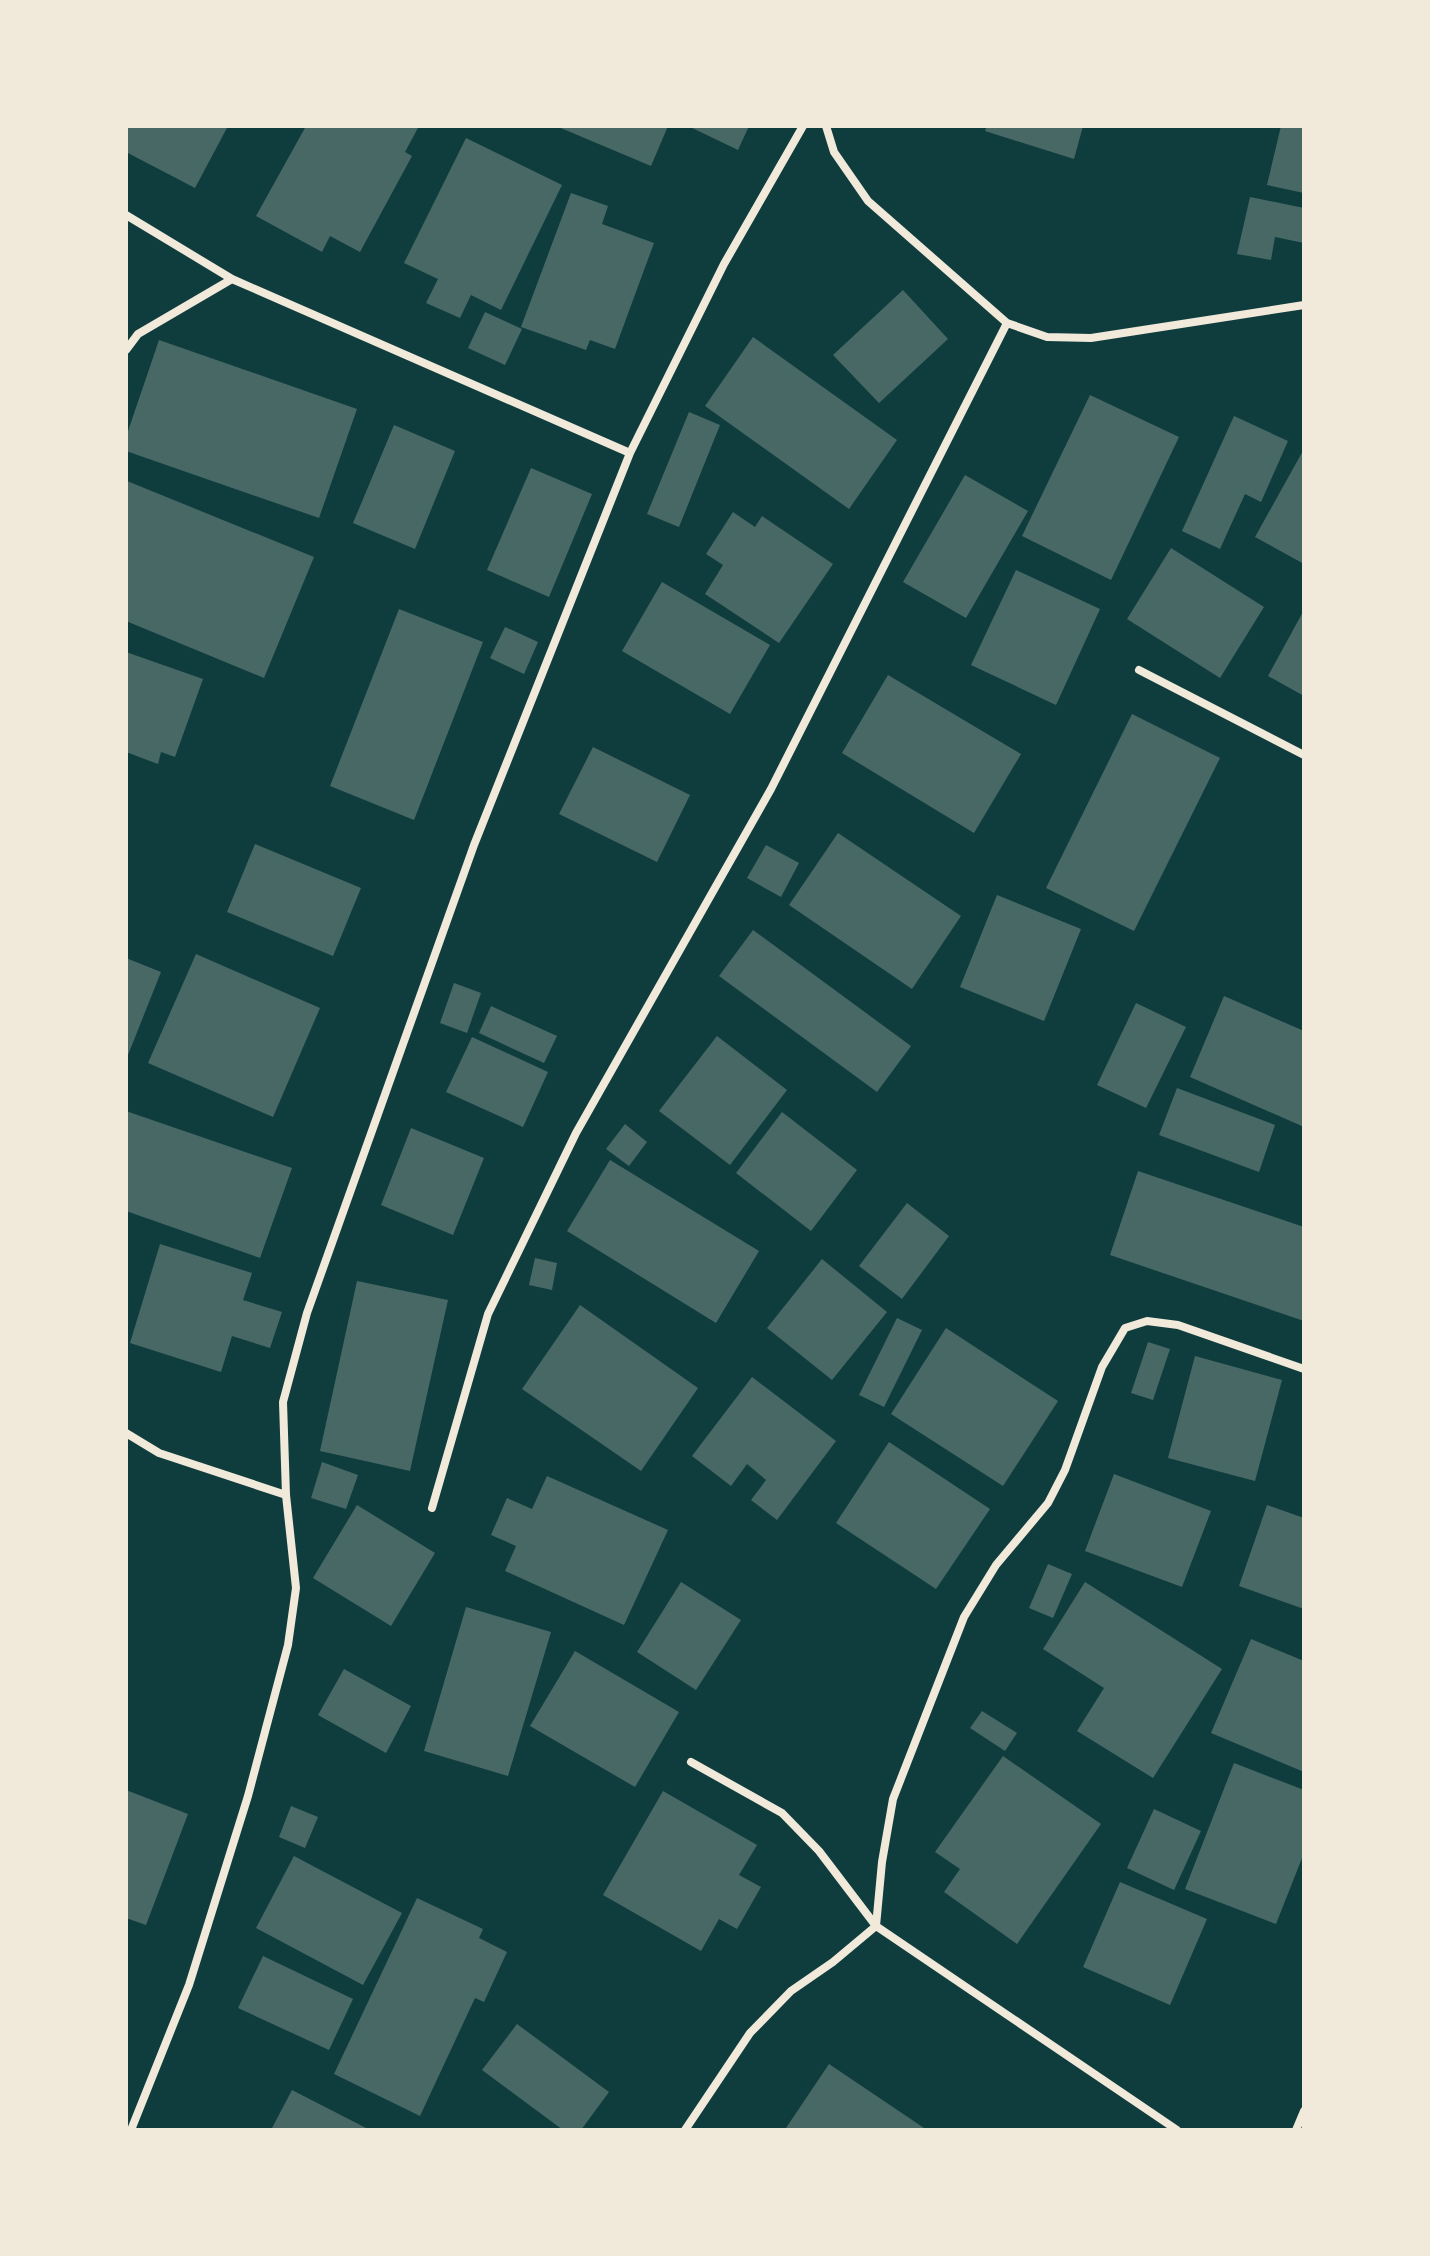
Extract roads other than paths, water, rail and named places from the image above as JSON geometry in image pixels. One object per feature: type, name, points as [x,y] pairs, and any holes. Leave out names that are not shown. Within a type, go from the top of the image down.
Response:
[{"type":"street","points":[[131,2130],[189,1985],[248,1796],[288,1645],[296,1588],[286,1495],[283,1402],[307,1313],[474,845],[630,453],[724,264],[803,126]]},
{"type":"street","points":[[826,126],[834,152],[868,201],[1007,323],[1047,337],[1091,338],[1304,305]]},
{"type":"street","points":[[126,215],[232,279],[630,453]]},
{"type":"street","points":[[126,350],[138,334],[232,279]]},
{"type":"street","points":[[432,1508],[488,1314],[576,1133],[771,789],[1007,323]]},
{"type":"street","points":[[1139,670],[1304,755]]},
{"type":"street","points":[[685,2130],[750,2033],[791,1991],[833,1962],[876,1926],[882,1862],[893,1799],[964,1617],[996,1565],[1048,1503],[1065,1470],[1102,1367],[1125,1328],[1147,1321],[1178,1325],[1304,1369]]},
{"type":"street","points":[[126,1433],[159,1453],[286,1495]]},
{"type":"street","points":[[691,1762],[782,1813],[819,1851],[876,1926],[1177,2130]]},
{"type":"street","points":[[1296,2130],[1304,2111]]}]
